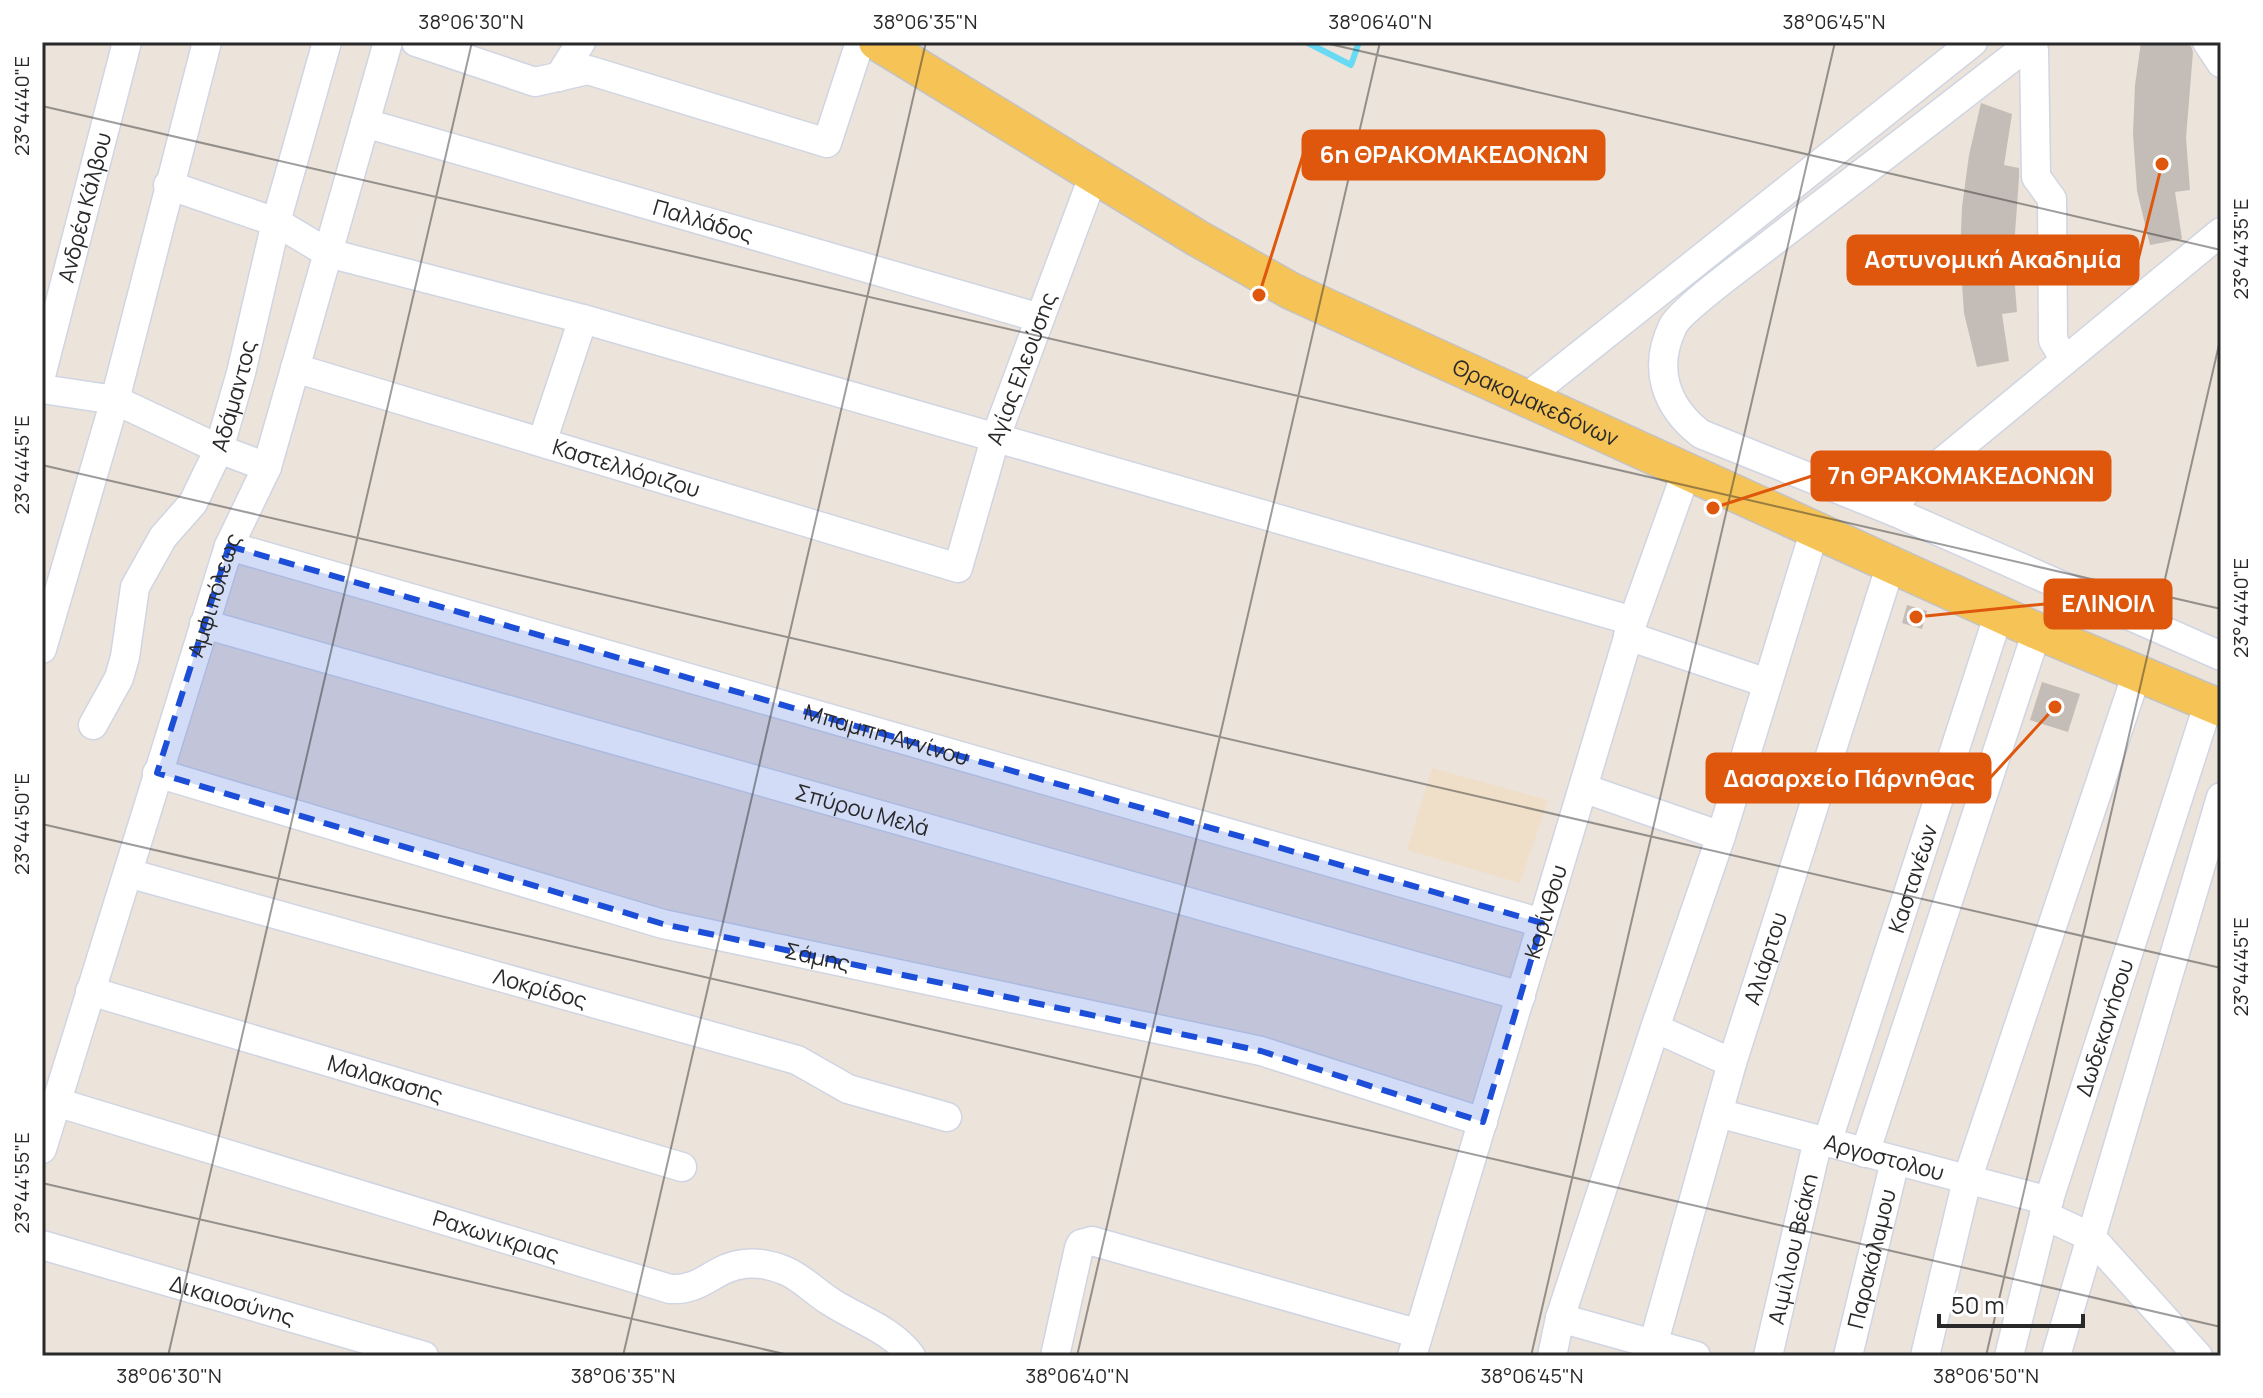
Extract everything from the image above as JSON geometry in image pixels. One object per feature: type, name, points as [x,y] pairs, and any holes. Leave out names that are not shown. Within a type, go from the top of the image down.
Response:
[{"type":"main road","name":"Θρακομακεδόνων","points":[[877,42],[1197,238],[1291,291],[2037,631],[2215,705]]},
{"type":"street","name":"Ανδρέα Κάλβου","points":[[42,372],[127,42]]},
{"type":"street","points":[[42,649],[115,400],[207,42]]},
{"type":"street","name":"Αδάμαντος","points":[[93,725],[119,678],[135,587],[163,537],[193,503],[219,449],[241,373],[276,222],[327,42]]},
{"type":"street","name":"Αμφιπόλεως","points":[[42,1149],[229,546],[267,467],[388,42]]},
{"type":"street","points":[[416,42],[535,82],[588,70],[827,143],[860,42]]},
{"type":"street","points":[[559,77],[581,42]]},
{"type":"street","points":[[1527,397],[1973,42]]},
{"type":"street","points":[[2207,42],[2221,63]]},
{"type":"street","points":[[2064,359],[2053,340],[2052,199],[2036,177],[2034,50],[2031,43],[1726,278],[1674,324],[1663,366],[1670,401],[1679,415],[1701,434],[1895,512],[2221,656]]},
{"type":"street","name":"Παλλάδος","points":[[365,123],[1040,318]]},
{"type":"street","name":"Αγίας Ελεούσης","points":[[958,568],[995,439],[1094,174]]},
{"type":"street","points":[[168,185],[276,222],[328,253],[583,319],[995,439],[1630,629],[1767,683]]},
{"type":"street","points":[[1895,512],[1903,494],[2221,232]]},
{"type":"street","points":[[542,442],[583,319]]},
{"type":"street","name":"Καστελλόριζου","points":[[295,368],[958,568]]},
{"type":"street","points":[[42,389],[115,400],[219,449],[267,467]]},
{"type":"street","name":"Κορίνθου","points":[[1414,1344],[1630,629],[1687,470]]},
{"type":"street","points":[[1552,1356],[1560,1318],[1721,836],[1815,529]]},
{"type":"street","name":"Μπαμπη Αννίνου","points":[[229,546],[1542,923]]},
{"type":"street","name":"Αλιάρτου","points":[[1651,1350],[1732,1063],[1891,564]]},
{"type":"street","name":"Καστανέων","points":[[1823,1142],[1999,613]]},
{"type":"street","name":"Σπύρου Μελά","points":[[204,624],[1521,996]]},
{"type":"street","points":[[1865,1153],[2037,631]]},
{"type":"street","points":[[1925,1356],[1967,1180],[2137,673]]},
{"type":"street","name":"Δωδεκανήσου","points":[[2009,1356],[2047,1208],[2136,927],[2215,705]]},
{"type":"street","name":"Σάμης","points":[[157,773],[663,924],[1261,1051],[1483,1122]]},
{"type":"street","points":[[1583,788],[1721,836]]},
{"type":"street","name":"Δωδεκανήσου","points":[[2056,1356],[2221,797]]},
{"type":"street","name":"Λοκρίδος","points":[[128,873],[797,1060],[848,1089],[947,1117]]},
{"type":"street","points":[[2136,927],[2176,945]]},
{"type":"street","name":"Μαλακασης","points":[[90,991],[682,1167]]},
{"type":"street","points":[[1655,1028],[1732,1063]]},
{"type":"street","name":"Ραχωνικριας","points":[[56,1102],[670,1289],[693,1288],[726,1268],[739,1264],[772,1266],[799,1278],[840,1308],[893,1335],[911,1356]]},
{"type":"street","name":"Αργοστολου","points":[[1718,1113],[1967,1180],[2047,1208],[2091,1237]]},
{"type":"street","name":"Αιμίλιου Βεάκη","points":[[1768,1356],[1823,1142]]},
{"type":"street","name":"Παρακάλαμου","points":[[1848,1356],[1895,1161]]},
{"type":"street","points":[[2091,1237],[2198,1356]]},
{"type":"street","points":[[1055,1356],[1079,1248],[1092,1241],[1414,1344]]},
{"type":"street","name":"Δικαιοσύνης","points":[[42,1245],[424,1356]]},
{"type":"street","points":[[1560,1318],[1651,1350],[1696,1356]]},
{"type":"highlighted area","points":[[229,546],[1542,923],[1483,1122],[1261,1051],[663,924],[157,773]]},
{"type":"shaded area","points":[[1432,768],[1548,800],[1520,883],[1407,850]]},
{"type":"building","points":[[2141,42],[2177,42],[2191,46],[2193,52],[2186,138],[2190,190],[2175,192],[2182,239],[2150,245],[2137,191],[2133,134]]},
{"type":"building","points":[[1981,103],[2012,114],[2004,165],[2019,168],[2013,261],[2017,312],[2002,314],[2009,361],[1977,367],[1964,313],[1960,256],[1969,155]]},
{"type":"building","points":[[1907,605],[1927,611],[1922,629],[1902,623]]},
{"type":"building","points":[[2042,682],[2080,694],[2068,732],[2030,720]]},
{"type":"waterway","points":[[1306,42],[1351,65],[1359,42]]},
{"type":"place","name":"Αστυνομική Ακαδημία","points":[[2162,164]]},
{"type":"place","name":"6η ΘΡΑΚΟΜΑΚΕΔΟΝΩΝ","points":[[1259,295]]},
{"type":"place","name":"7η ΘΡΑΚΟΜΑΚΕΔΟΝΩΝ","points":[[1713,508]]},
{"type":"place","name":"ΕΛΙΝΟΙΛ","points":[[1916,617]]},
{"type":"place","name":"Δασαρχείο Πάρνηθας","points":[[2055,707]]}]
